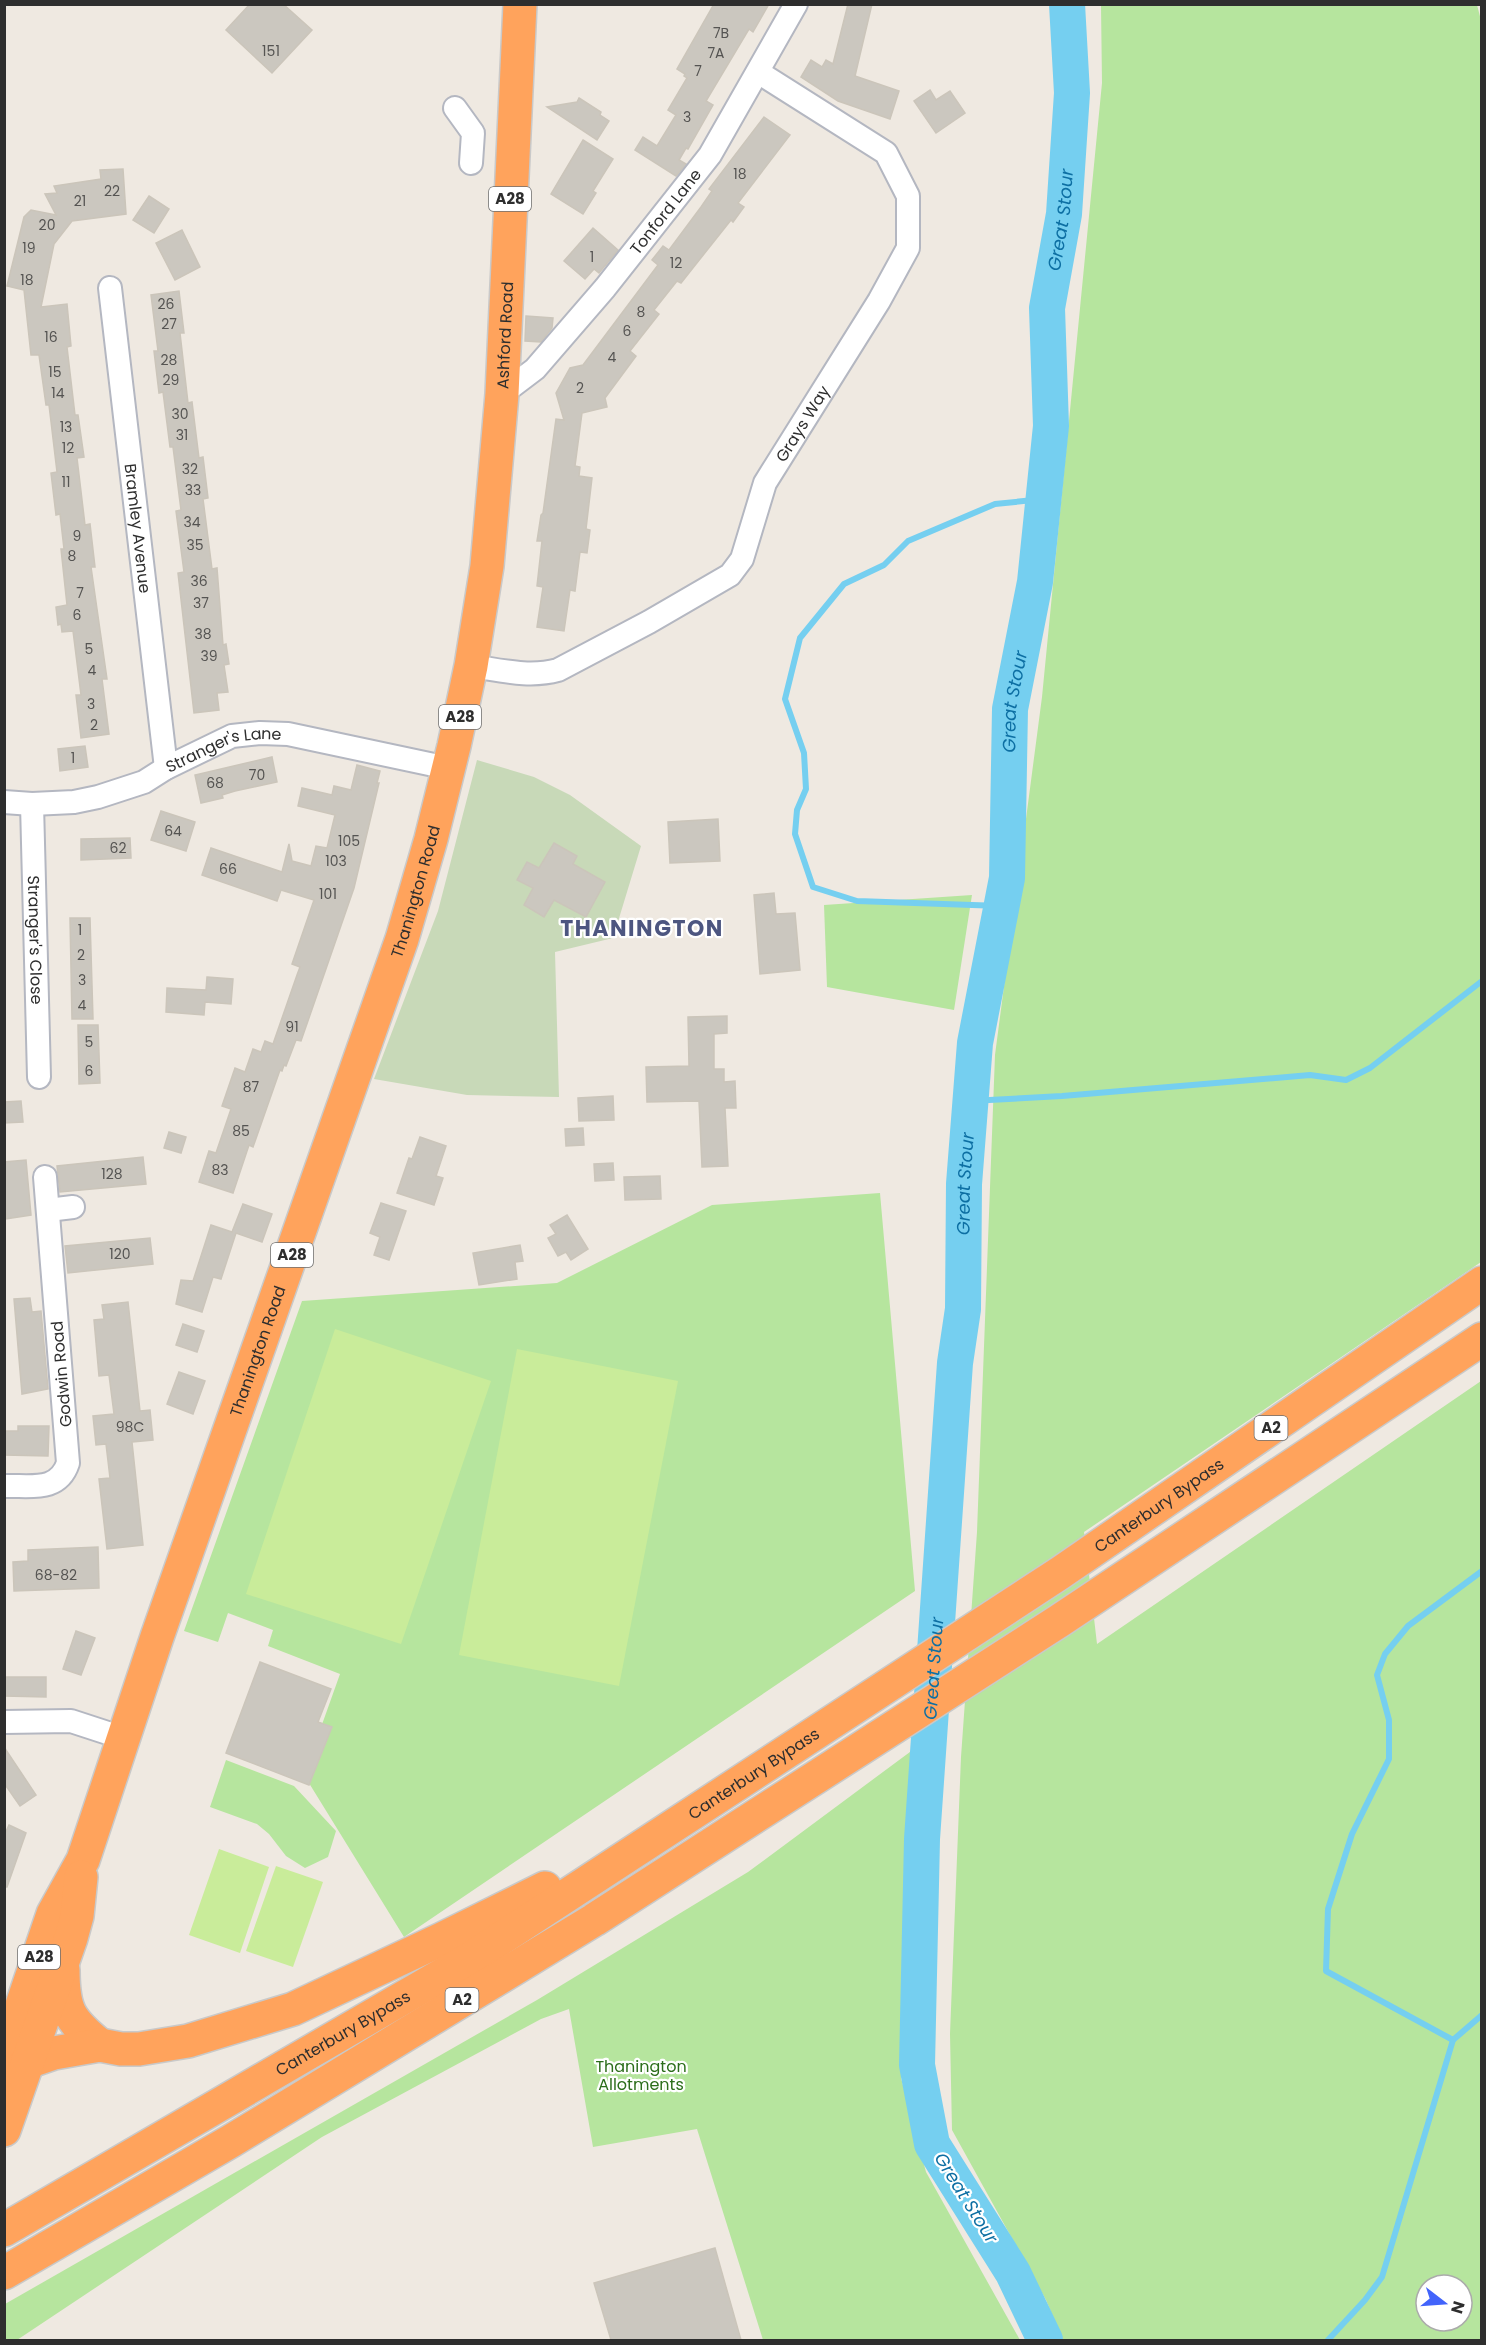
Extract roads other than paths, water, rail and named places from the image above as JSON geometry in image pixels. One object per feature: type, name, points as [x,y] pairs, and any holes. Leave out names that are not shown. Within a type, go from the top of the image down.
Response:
[{"type":"highway","name":"Ashford Road","points":[[471,666],[487,567],[502,394],[520,4]]},
{"type":"highway","name":"Thanington Road","points":[[4,2130],[16,2060],[53,1914],[83,1860],[123,1738],[402,939],[431,838],[471,666]]},
{"type":"highway","name":"Canterbury Bypass","points":[[4,2230],[468,1960],[1060,1573],[1482,1283]]},
{"type":"highway","name":"Canterbury Bypass","points":[[4,2273],[231,2141],[594,1920],[1059,1621],[1482,1339]]},
{"type":"highway","name":"A2","points":[[4,2087],[16,2060],[100,2045],[121,2049],[139,2049],[188,2042],[293,2009],[453,1934],[688,1817]]},
{"type":"highway","name":"Thanington Road","points":[[16,2060],[63,1961],[77,1916],[83,1860]]},
{"type":"highway","points":[[63,1961],[63,1995],[67,2007],[82,2030],[100,2045]]},
{"type":"street","name":"Tonford Lane","points":[[502,394],[535,369],[632,254],[710,155],[796,4]]},
{"type":"street","name":"Grays Way","points":[[471,666],[519,674],[541,675],[558,670],[649,622],[730,575],[742,559],[765,483],[879,301],[908,248],[908,196],[885,153],[758,72]]},
{"type":"street","points":[[455,108],[473,133],[471,163]]},
{"type":"street","name":"Bramley Avenue","points":[[110,288],[166,768]]},
{"type":"street","name":"Stranger's Lane","points":[[4,802],[32,804],[75,802],[98,797],[144,782],[166,768],[232,736],[260,733],[288,734],[448,768]]},
{"type":"street","name":"Stranger's Close","points":[[32,804],[39,1077]]},
{"type":"street","name":"Godwin Road","points":[[4,1486],[50,1484],[63,1476],[68,1463],[45,1177]]},
{"type":"street","points":[[48,1210],[73,1208]]},
{"type":"street","points":[[4,1722],[71,1721],[123,1738]]},
{"type":"waterway","name":"Great Stour","points":[[1045,2340],[1013,2273],[932,2144],[917,2065],[922,1839],[955,1363],[963,1309],[964,1184],[975,1043],[1007,878],[1010,709],[1035,582],[1051,426],[1047,308],[1064,214],[1072,93],[1067,4]]},
{"type":"waterway","points":[[1001,906],[857,901],[813,887],[795,834],[797,810],[806,789],[804,753],[785,699],[800,638],[844,584],[884,565],[908,541],[995,504],[1044,499]]},
{"type":"waterway","points":[[970,1101],[1062,1096],[1310,1075],[1346,1080],[1370,1068],[1482,981]]},
{"type":"waterway","points":[[1453,2040],[1326,1971],[1328,1909],[1352,1834],[1389,1759],[1389,1720],[1377,1675],[1385,1654],[1408,1626],[1482,1571]]},
{"type":"waterway","points":[[1328,2340],[1365,2300],[1382,2277],[1453,2040],[1482,2015]]},
{"type":"district","name":"THANINGTON","points":[[642,928]]},
{"type":"park label","name":"Thanington Allotments","points":[[641,2075]]}]
